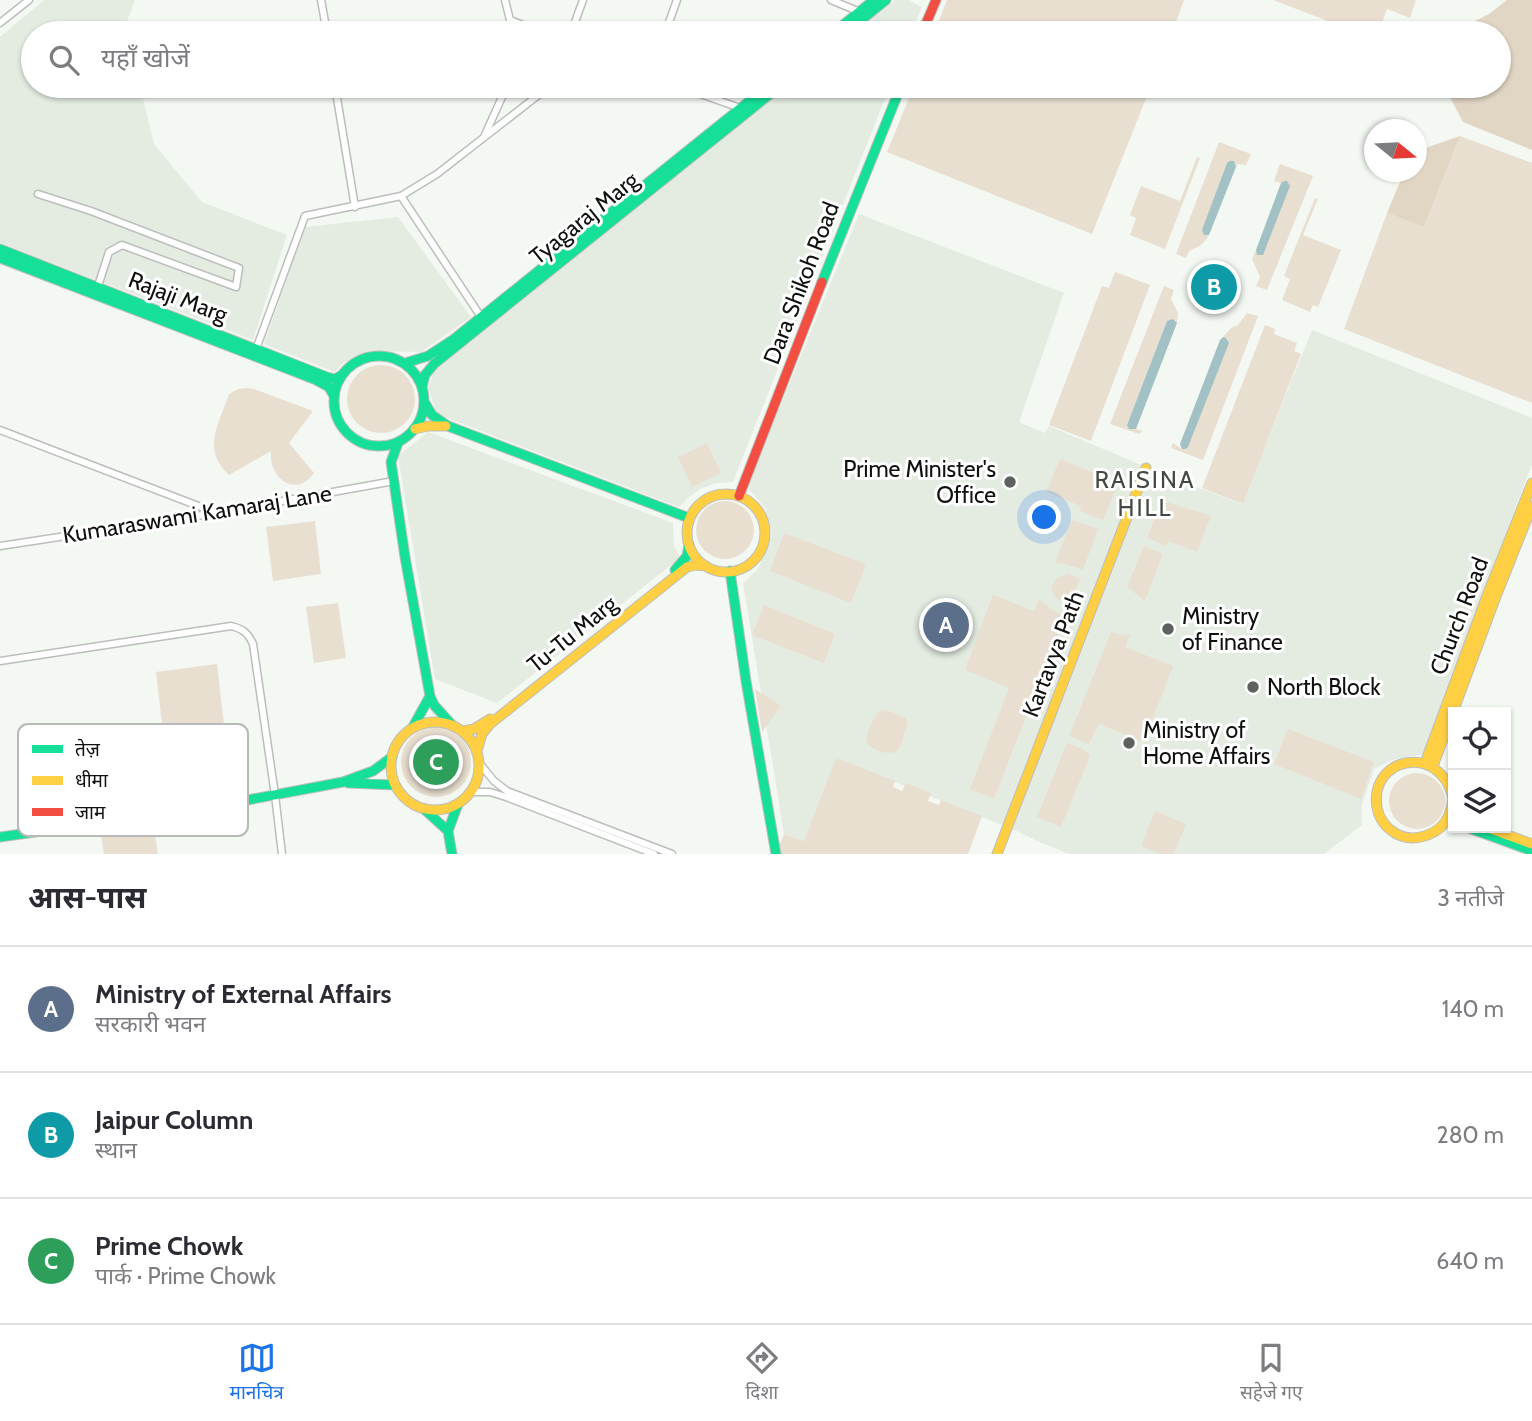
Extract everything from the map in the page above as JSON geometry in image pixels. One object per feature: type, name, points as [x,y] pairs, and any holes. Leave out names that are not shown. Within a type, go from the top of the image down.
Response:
[{"type":"main road","points":[[848,21],[874,0]]},
{"type":"main road","points":[[860,21],[886,0]]},
{"type":"main road","points":[[927,21],[936,0]]},
{"type":"main road","name":"Tyagaraj Marg","points":[[422,387],[431,360],[454,339],[753,98]]},
{"type":"main road","name":"Tyagaraj Marg","points":[[405,363],[431,360],[765,98]]},
{"type":"main road","name":"Dara Shikoh Road","points":[[739,496],[896,98]]},
{"type":"main road","name":"Rajaji Marg","points":[[0,249],[98,286],[255,352],[324,383],[334,396]]},
{"type":"main road","name":"Rajaji Marg","points":[[0,258],[327,377],[335,379],[342,375]]},
{"type":"main road","points":[[391,462],[381,451],[356,441],[344,430],[336,416],[334,396],[342,375],[356,362],[373,356],[392,358],[405,363],[415,373],[432,415],[448,426],[689,518]]},
{"type":"main road","points":[[372,446],[388,446],[408,436],[421,418],[425,403]]},
{"type":"main road","points":[[415,429],[448,426]]},
{"type":"main road","points":[[398,443],[391,462],[430,696],[434,705],[451,724]]},
{"type":"main road","name":"Kartavya Path","points":[[997,854],[1146,468]]},
{"type":"main road","name":"Church Road","points":[[1429,764],[1491,598],[1529,509],[1532,483]]},
{"type":"main road","points":[[714,495],[739,496],[756,508],[764,527],[761,547],[748,566],[730,571],[706,566],[689,545],[689,518],[699,504],[714,495]]},
{"type":"main road","name":"Tu-Tu Marg","points":[[463,731],[483,724],[676,569],[687,556],[689,545]]},
{"type":"main road","name":"Tu-Tu Marg","points":[[477,751],[482,734],[490,724],[570,659],[687,567],[706,566]]},
{"type":"main road","points":[[730,571],[776,854]]},
{"type":"main road","points":[[412,728],[430,696]]},
{"type":"main road","points":[[424,809],[447,809],[458,804],[471,792],[478,779],[480,764],[477,751],[463,731],[451,724],[427,722],[412,728],[402,736],[396,746],[391,772],[395,785],[407,800],[424,809],[448,831]]},
{"type":"main road","points":[[248,799],[343,782],[373,771],[392,758]]},
{"type":"main road","points":[[1448,781],[1429,764],[1408,762],[1393,768],[1387,774],[1376,795],[1378,811],[1385,826],[1397,835],[1420,838],[1448,825]]},
{"type":"main road","points":[[343,782],[395,785]]},
{"type":"main road","points":[[452,854],[448,831],[458,804]]},
{"type":"main road","points":[[1442,827],[1448,820]]},
{"type":"main road","points":[[1483,833],[1532,851]]},
{"type":"main road","points":[[1502,833],[1532,844]]},
{"type":"main road","points":[[0,837],[18,834]]},
{"type":"street","points":[[0,23],[29,0]]},
{"type":"street","points":[[321,0],[325,21]]},
{"type":"street","points":[[505,0],[510,20]]},
{"type":"street","points":[[575,21],[583,0]]},
{"type":"street","points":[[669,21],[677,0]]},
{"type":"street","points":[[831,0],[860,12]]},
{"type":"street","points":[[337,98],[355,207]]},
{"type":"street","points":[[483,139],[502,98]]},
{"type":"street","points":[[255,352],[305,216],[401,196],[437,174],[535,98]]},
{"type":"street","points":[[712,98],[740,108]]},
{"type":"street","points":[[38,194],[91,211],[239,268],[236,287],[122,245],[109,252],[98,286]]},
{"type":"street","points":[[401,196],[481,317]]},
{"type":"street","points":[[0,430],[216,513]]},
{"type":"street","name":"Kumaraswami Kamaraj Lane","points":[[0,546],[216,513],[394,481]]},
{"type":"street","points":[[0,661],[231,626],[240,628],[248,634],[253,644],[282,854]]},
{"type":"street","points":[[480,764],[494,781],[507,791],[672,854]]},
{"type":"street","points":[[471,792],[490,792],[506,796],[654,854]]},
{"type":"shaded area","points":[[44,0],[135,0],[127,21],[21,21],[21,98],[143,98],[154,144],[202,202],[287,235],[253,340],[0,243],[0,37]]},
{"type":"shaded area","points":[[895,0],[909,0],[922,7],[916,21],[868,21]]},
{"type":"shaded area","points":[[947,0],[1184,0],[1176,21],[939,21]]},
{"type":"shaded area","points":[[1273,0],[1416,0],[1410,18],[1387,9],[1382,21],[1328,21]]},
{"type":"shaded area","points":[[1507,0],[1532,0],[1532,150],[1463,122],[1450,98],[1511,98],[1511,21],[1475,21]]},
{"type":"shaded area","points":[[773,98],[885,98],[733,482],[702,488],[679,507],[437,414],[428,388],[435,368]]},
{"type":"shaded area","points":[[909,98],[1146,98],[1092,234],[887,152]]},
{"type":"shaded area","points":[[1460,136],[1532,163],[1532,403],[1344,329],[1387,213],[1424,227]]},
{"type":"shaded area","points":[[1460,136],[1424,227],[1387,213],[1400,182],[1427,182],[1427,148]]},
{"type":"shaded area","points":[[1219,142],[1251,154],[1246,165],[1238,164],[1236,167],[1236,164],[1206,236],[1209,235],[1201,245],[1189,251],[1186,258],[1176,254]]},
{"type":"shaded area","points":[[1197,157],[1200,158],[1165,249],[1130,235],[1136,218],[1130,215],[1141,186],[1180,201]]},
{"type":"shaded area","points":[[1280,164],[1313,176],[1267,290],[1256,286],[1260,277],[1252,259],[1284,181],[1274,181]]},
{"type":"shaded area","points":[[1315,198],[1318,199],[1303,235],[1341,250],[1318,307],[1313,305],[1310,312],[1282,300],[1290,279],[1284,276]]},
{"type":"shaded area","points":[[859,214],[1064,293],[1019,422],[1045,433],[1049,426],[1146,468],[1242,504],[1312,330],[1532,418],[1532,464],[1423,754],[1392,760],[1374,769],[1362,804],[1362,825],[1324,854],[1069,854],[837,759],[804,841],[784,834],[743,583],[758,569],[772,534],[765,508],[747,487]]},
{"type":"shaded area","points":[[398,217],[471,317],[421,352],[369,351],[343,363],[335,372],[264,344],[305,227]]},
{"type":"shaded area","points":[[1209,271],[1236,281],[1226,307],[1199,297]]},
{"type":"shaded area","points":[[1115,272],[1150,285],[1091,441],[1049,425],[1102,286],[1109,288]]},
{"type":"shaded area","points":[[1164,286],[1174,290],[1171,299],[1178,313],[1177,323],[1175,320],[1167,321],[1127,425],[1143,431],[1139,434],[1110,424]]},
{"type":"shaded area","points":[[1247,313],[1258,316],[1203,460],[1171,448],[1173,443],[1182,449],[1228,340],[1223,337],[1238,325]]},
{"type":"shaded area","points":[[1265,325],[1275,329],[1274,334],[1297,343],[1294,351],[1301,354],[1243,504],[1202,488]]},
{"type":"shaded area","points":[[381,365],[394,368],[405,375],[412,386],[415,399],[412,412],[405,423],[394,430],[381,433],[368,430],[357,423],[350,412],[347,399],[350,386],[357,375],[368,368]]},
{"type":"shaded area","points":[[246,388],[313,411],[289,443],[314,473],[307,481],[292,485],[279,477],[271,461],[271,451],[229,475],[221,465],[214,446],[217,426],[229,394]]},
{"type":"shaded area","points":[[428,432],[673,523],[674,545],[680,558],[497,703],[435,679],[398,456]]},
{"type":"shaded area","points":[[707,443],[721,473],[692,487],[678,457]]},
{"type":"shaded area","points":[[1060,459],[1112,480],[1118,485],[1103,520],[1080,511],[1081,506],[1046,492]]},
{"type":"shaded area","points":[[725,501],[736,503],[749,514],[754,530],[752,541],[741,554],[725,559],[714,557],[701,546],[696,530],[698,519],[709,506]]},
{"type":"shaded area","points":[[1164,501],[1211,516],[1197,552],[1168,541],[1166,546],[1147,538],[1160,503]]},
{"type":"shaded area","points":[[1072,520],[1098,529],[1083,570],[1055,563]]},
{"type":"shaded area","points":[[315,521],[321,574],[273,581],[266,527]]},
{"type":"shaded area","points":[[784,533],[866,564],[851,603],[770,571]]},
{"type":"shaded area","points":[[1144,546],[1163,554],[1145,601],[1127,587]]},
{"type":"shaded area","points":[[1069,574],[1080,579],[1069,606],[1055,597],[1052,587],[1058,578]]},
{"type":"shaded area","points":[[993,595],[1034,611],[1039,599],[1065,616],[994,799],[970,789],[1009,688],[965,670]]},
{"type":"shaded area","points":[[338,603],[346,658],[314,663],[306,607]]},
{"type":"shaded area","points":[[764,605],[835,634],[824,663],[752,635]]},
{"type":"shaded area","points":[[1111,632],[1130,635],[1125,647],[1173,666],[1144,742],[1099,724],[1089,744],[1069,736]]},
{"type":"shaded area","points":[[217,664],[224,724],[162,724],[156,672]]},
{"type":"shaded area","points":[[755,689],[781,706],[762,732]]},
{"type":"shaded area","points":[[886,710],[906,718],[907,722],[900,747],[891,753],[872,748],[866,740],[879,711]]},
{"type":"shaded area","points":[[443,727],[456,733],[465,742],[469,748],[469,776],[461,787],[450,795],[429,797],[411,787],[403,776],[401,755],[411,737],[422,729]]},
{"type":"shaded area","points":[[1288,729],[1374,762],[1361,799],[1274,764]]},
{"type":"shaded area","points":[[1067,743],[1083,749],[1090,756],[1061,827],[1037,817]]},
{"type":"shaded area","points":[[836,758],[895,781],[893,787],[902,791],[906,783],[931,793],[928,801],[939,805],[941,800],[982,816],[968,854],[776,854],[784,834],[804,841]]},
{"type":"shaded area","points":[[1412,773],[1422,773],[1437,781],[1443,790],[1443,812],[1437,821],[1422,829],[1412,829],[1394,817],[1389,806],[1389,796],[1401,778]]},
{"type":"shaded area","points":[[1155,811],[1186,824],[1174,854],[1160,854],[1141,846]]},
{"type":"shaded area","points":[[101,836],[155,836],[158,854],[104,854]]},
{"type":"water","points":[[1230,161],[1234,161],[1236,167],[1209,235],[1204,235],[1202,230]]},
{"type":"water","points":[[1284,181],[1290,186],[1263,255],[1257,255],[1256,250]]},
{"type":"water","points":[[1173,319],[1177,323],[1136,429],[1129,429],[1127,425],[1167,321]]},
{"type":"water","points":[[1223,337],[1229,343],[1188,447],[1182,449],[1180,444]]},
{"type":"traffic: fast","points":[[848,21],[874,0]]},
{"type":"traffic: fast","points":[[860,21],[886,0]]},
{"type":"traffic: fast","points":[[405,363],[428,356],[454,339],[753,98]]},
{"type":"traffic: fast","points":[[422,387],[425,375],[434,364],[765,98]]},
{"type":"traffic: fast","points":[[822,282],[896,98]]},
{"type":"traffic: fast","points":[[0,249],[327,377],[335,379],[342,375]]},
{"type":"traffic: fast","points":[[0,258],[314,379],[329,387],[334,396]]},
{"type":"traffic: fast","points":[[379,356],[396,359],[411,369],[421,384],[424,401],[421,418],[411,433],[396,443],[379,446],[362,443],[347,433],[337,418],[334,401],[337,384],[347,369],[362,359],[379,356]]},
{"type":"traffic: fast","points":[[425,403],[432,415],[448,426],[689,518]]},
{"type":"traffic: fast","points":[[398,443],[391,462],[430,696],[434,705],[451,724]]},
{"type":"traffic: fast","points":[[675,570],[687,556],[689,545]]},
{"type":"traffic: fast","points":[[730,571],[776,854]]},
{"type":"traffic: fast","points":[[413,727],[430,696]]},
{"type":"traffic: fast","points":[[248,800],[343,782],[373,771],[392,757]]},
{"type":"traffic: fast","points":[[348,783],[395,785]]},
{"type":"traffic: fast","points":[[452,854],[448,831],[458,804]]},
{"type":"traffic: fast","points":[[424,809],[448,831]]},
{"type":"traffic: fast","points":[[1483,833],[1532,851]]},
{"type":"traffic: fast","points":[[0,837],[18,834]]},
{"type":"traffic: slow","points":[[415,429],[446,426]]},
{"type":"traffic: slow","points":[[997,854],[1146,468]]},
{"type":"traffic: slow","points":[[1425,763],[1532,483]]},
{"type":"traffic: slow","points":[[726,494],[741,497],[758,511],[765,533],[762,548],[748,565],[726,572],[711,569],[694,555],[687,533],[690,518],[704,501],[726,494]]},
{"type":"traffic: slow","points":[[1433,766],[1532,506]]},
{"type":"traffic: slow","points":[[477,751],[482,734],[490,724],[687,567],[706,566]]},
{"type":"traffic: slow","points":[[463,731],[474,729],[490,719]]},
{"type":"traffic: slow","points":[[435,722],[460,729],[472,741],[479,766],[472,791],[460,803],[435,810],[410,803],[398,791],[391,766],[398,741],[410,729],[435,722]]},
{"type":"traffic: slow","points":[[1448,785],[1435,769],[1421,763],[1407,763],[1394,767],[1377,790],[1377,807],[1381,819],[1391,831],[1402,836],[1426,836],[1440,828],[1448,817]]},
{"type":"traffic: slow","points":[[1502,833],[1532,844]]},
{"type":"traffic: jam","points":[[927,21],[936,0]]},
{"type":"traffic: jam","points":[[739,496],[822,282]]},
{"type":"place","name":"Jaipur Column","points":[[1214,287]]},
{"type":"place","name":"Prime Minister's Office","points":[[1010,482]]},
{"type":"place","name":"Ministry of External Affairs","points":[[946,625]]},
{"type":"place","name":"Ministry of Finance","points":[[1168,629]]},
{"type":"place","name":"North Block","points":[[1253,687]]},
{"type":"place","name":"Ministry of Home Affairs","points":[[1129,743]]},
{"type":"place","name":"Prime Chowk","points":[[436,762]]},
{"type":"district","name":"RAISINA HILL","points":[[1145,493]]}]
